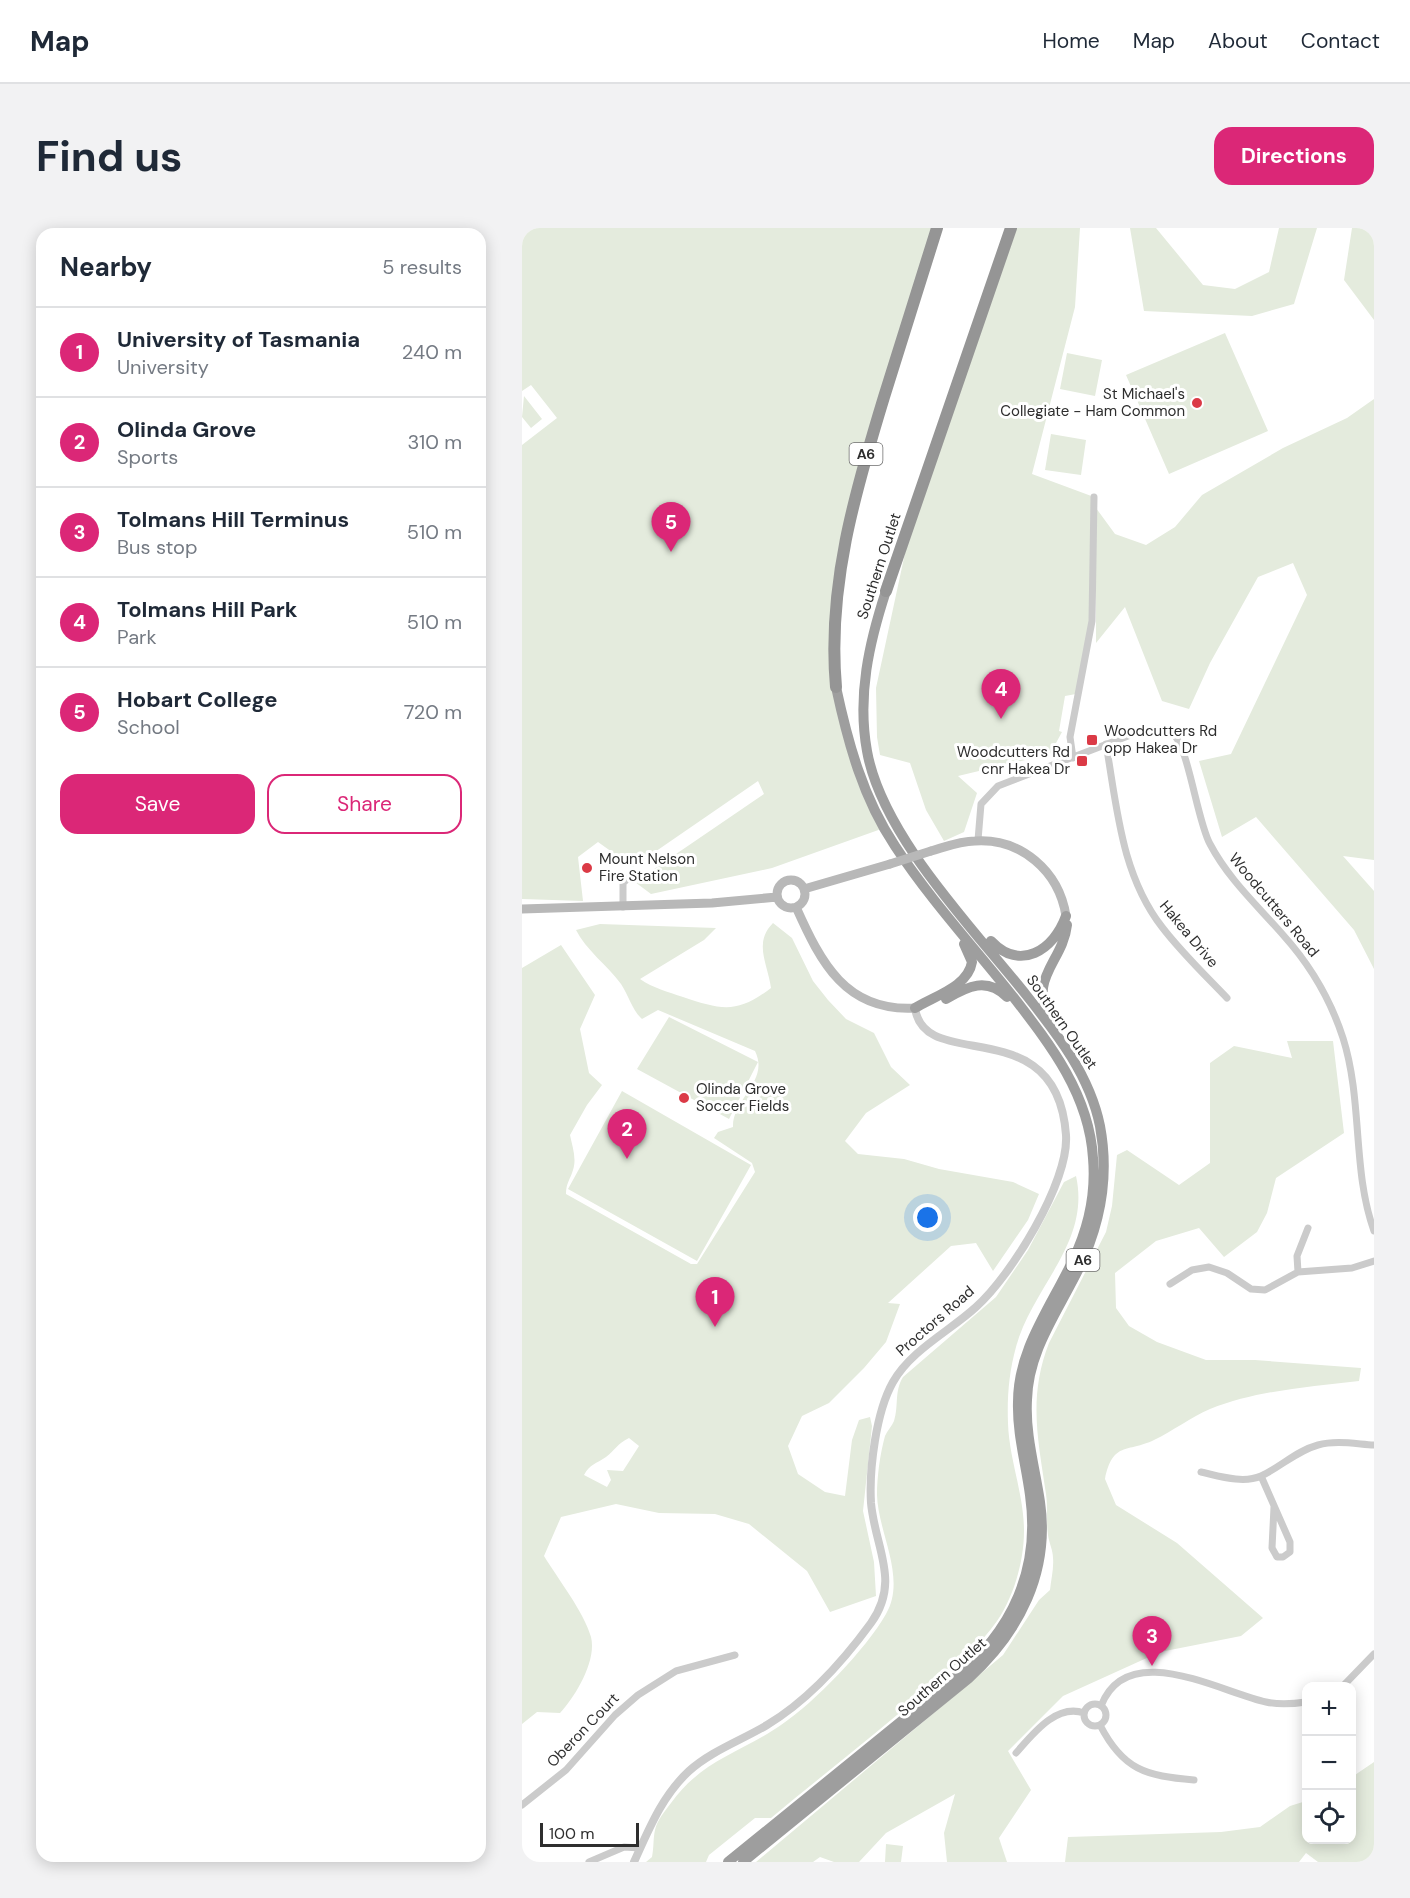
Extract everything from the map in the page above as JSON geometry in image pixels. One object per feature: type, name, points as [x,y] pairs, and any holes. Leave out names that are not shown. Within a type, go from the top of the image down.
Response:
[{"type":"highway","name":"Southern Outlet","points":[[729,1862],[971,1664],[1002,1629],[1019,1598],[1030,1563],[1033,1529],[1019,1426],[1020,1378],[1034,1333],[1082,1239],[1093,1194],[1091,1136],[1071,1081],[1040,1030],[894,846],[871,801],[848,741],[836,687],[833,629],[845,540],[859,477],[937,228]]},
{"type":"highway","name":"Southern Outlet","points":[[743,1862],[986,1663],[1008,1637],[1026,1605],[1037,1571],[1042,1536],[1040,1501],[1027,1419],[1029,1379],[1042,1339],[1089,1245],[1103,1186],[1104,1154],[1100,1128],[1094,1103],[1078,1067],[1041,1013],[921,863],[896,823],[877,785],[867,749],[863,691],[868,651],[886,591],[1011,228]]},
{"type":"highway","points":[[886,591],[871,668],[869,714],[876,764],[897,816],[930,866],[998,948],[1020,955],[1039,951],[1055,939],[1066,916]]},
{"type":"highway","points":[[871,801],[880,828],[898,859],[971,956],[971,967],[964,978],[942,994],[915,1008]]},
{"type":"highway","points":[[1066,916],[1067,926],[1063,945],[1044,981],[1042,997],[1078,1067]]},
{"type":"highway","points":[[915,1008],[935,1005],[973,985],[992,986],[1007,998],[1071,1081]]},
{"type":"main road","points":[[804,889],[931,851],[978,840],[1012,847],[1041,865],[1058,889],[1066,916]]},
{"type":"main road","points":[[785,881],[799,882],[804,889],[803,902],[796,907],[782,905],[777,897],[778,887],[785,881]]},
{"type":"main road","points":[[522,909],[623,907],[777,897]]},
{"type":"main road","points":[[796,907],[830,970],[846,989],[877,1005],[892,1008],[915,1008]]},
{"type":"street","points":[[1073,758],[1070,737],[1092,621],[1094,497]]},
{"type":"street","name":"Woodcutters Road","points":[[978,840],[979,813],[990,792],[1006,781],[1106,744],[1155,729],[1166,730],[1176,736],[1183,748],[1199,819],[1215,853],[1239,887],[1292,944],[1319,984],[1335,1018],[1347,1055],[1354,1092],[1366,1207],[1374,1231]]},
{"type":"street","name":"Hakea Drive","points":[[1106,744],[1123,843],[1138,886],[1161,926],[1227,999]]},
{"type":"street","points":[[623,907],[623,884],[634,873]]},
{"type":"street","name":"Proctors Road","points":[[634,1862],[664,1802],[687,1773],[702,1761],[790,1709],[846,1653],[876,1615],[883,1603],[886,1585],[871,1491],[876,1442],[891,1386],[910,1361],[991,1293],[1029,1236],[1059,1177],[1066,1143],[1064,1118],[1059,1100],[1044,1075],[1028,1062],[1010,1052],[943,1040],[931,1035],[919,1024],[915,1008]]},
{"type":"street","points":[[1298,1272],[1298,1256],[1308,1228]]},
{"type":"street","points":[[1170,1284],[1192,1270],[1209,1267],[1227,1273],[1251,1289],[1265,1290],[1298,1272],[1352,1268],[1374,1261]]},
{"type":"street","points":[[1201,1472],[1238,1479],[1261,1476],[1290,1456],[1316,1445],[1329,1442],[1374,1445]]},
{"type":"street","points":[[1261,1476],[1291,1546],[1288,1555],[1283,1557],[1275,1555],[1272,1548],[1274,1507]]},
{"type":"street","points":[[1347,1682],[1374,1654]]},
{"type":"street","name":"Oberon Court","points":[[522,1805],[566,1770],[615,1715],[638,1695],[676,1671],[735,1655]]},
{"type":"street","points":[[1100,1725],[1106,1717],[1101,1706],[1107,1692],[1120,1681],[1152,1672],[1205,1682],[1269,1703],[1302,1702]]},
{"type":"street","points":[[1100,1725],[1089,1725],[1084,1720],[1084,1713],[1090,1705],[1101,1706]]},
{"type":"street","points":[[1016,1753],[1050,1719],[1070,1710],[1084,1713]]},
{"type":"street","points":[[1100,1725],[1119,1755],[1134,1767],[1156,1775],[1194,1780]]},
{"type":"street","points":[[589,1862],[624,1847],[640,1848]]},
{"type":"shaded area","points":[[522,228],[937,228],[859,476],[833,629],[845,730],[884,828],[772,868],[651,894],[635,882],[764,794],[758,781],[633,867],[598,842],[578,857],[583,901],[522,899],[522,445],[557,418],[531,385],[522,391]]},
{"type":"shaded area","points":[[1011,228],[1080,228],[1075,307],[1032,474],[1094,497],[1090,638],[1076,694],[1065,696],[1059,731],[1062,732],[1050,754],[958,776],[977,793],[964,832],[944,841],[926,810],[910,763],[880,755],[877,737],[876,688],[916,502]]},
{"type":"shaded area","points":[[1130,228],[1156,228],[1203,285],[1235,289],[1269,272],[1279,228],[1317,228],[1294,304],[1252,316],[1144,311]]},
{"type":"shaded area","points":[[1352,228],[1374,228],[1374,320],[1344,280]]},
{"type":"shaded area","name":"St Michael's Collegiate - Ham Common","points":[[1225,333],[1268,431],[1169,474],[1126,375]]},
{"type":"shaded area","points":[[1067,353],[1102,360],[1095,396],[1060,389]]},
{"type":"shaded area","points":[[524,396],[542,419],[531,428],[522,417]]},
{"type":"shaded area","points":[[1374,399],[1374,860],[1343,856],[1374,891],[1374,969],[1354,930],[1256,817],[1222,837],[1199,761],[1231,754],[1307,595],[1293,563],[1258,577],[1210,663],[1189,709],[1162,701],[1125,607],[1096,643],[1096,508],[1115,534],[1146,545],[1175,527],[1202,495],[1283,448],[1347,418]]},
{"type":"shaded area","points":[[1051,434],[1086,440],[1081,475],[1045,470]]},
{"type":"shaded area","points":[[773,923],[792,938],[813,981],[828,1000],[846,1019],[874,1033],[891,1067],[910,1085],[866,1113],[845,1141],[858,1154],[904,1159],[939,1169],[1013,1182],[1039,1194],[1028,1220],[993,1271],[976,1243],[951,1246],[888,1303],[900,1304],[886,1342],[829,1403],[802,1416],[788,1446],[798,1474],[825,1492],[845,1496],[852,1440],[859,1420],[870,1417],[872,1426],[863,1511],[874,1562],[876,1596],[830,1612],[807,1571],[749,1524],[715,1514],[659,1513],[616,1504],[561,1517],[544,1556],[588,1627],[592,1646],[591,1657],[578,1688],[560,1713],[537,1712],[522,1724],[522,968],[561,945],[595,995],[580,1029],[589,1073],[602,1085],[587,1105],[570,1135],[574,1161],[566,1194],[691,1264],[697,1264],[755,1172],[752,1163],[714,1138],[718,1132],[733,1127],[738,1108],[758,1072],[755,1051],[658,1010],[642,1019],[621,984],[585,944],[576,930],[600,924],[716,928],[704,940],[640,979],[661,990],[719,1007],[738,1006],[771,988],[763,954],[767,931]],"holes":[[[629,1438],[639,1446],[623,1471],[607,1470],[611,1480],[607,1487],[584,1475],[591,1466]]]},
{"type":"shaded area","points":[[669,1017],[758,1062],[729,1119],[637,1069]]},
{"type":"shaded area","points":[[1287,1041],[1333,1041],[1344,1133],[1276,1178],[1267,1213],[1257,1232],[1224,1257],[1199,1228],[1156,1241],[1115,1273],[1116,1308],[1129,1326],[1157,1342],[1206,1360],[1255,1360],[1361,1368],[1359,1381],[1265,1393],[1210,1409],[1154,1440],[1117,1453],[1108,1467],[1105,1479],[1116,1505],[1177,1543],[1263,1618],[1241,1636],[1160,1652],[1063,1696],[1008,1751],[1031,1790],[999,1838],[1007,1862],[947,1862],[944,1833],[955,1794],[886,1833],[859,1862],[834,1862],[820,1857],[813,1862],[756,1862],[1003,1655],[1039,1600],[1050,1590],[1053,1558],[1048,1535],[1047,1499],[1038,1436],[1039,1382],[1049,1343],[1106,1232],[1112,1206],[1117,1155],[1127,1150],[1179,1185],[1210,1163],[1210,1063],[1234,1046],[1292,1058]]},
{"type":"shaded area","points":[[622,1091],[751,1165],[697,1261],[568,1189]]},
{"type":"shaded area","points":[[1076,1176],[1078,1200],[1075,1223],[1068,1244],[1024,1325],[1012,1366],[1008,1394],[1008,1423],[1022,1504],[1024,1542],[1013,1589],[997,1621],[983,1639],[958,1663],[771,1818],[755,1818],[709,1855],[706,1862],[646,1862],[652,1857],[654,1833],[658,1823],[683,1788],[722,1758],[766,1735],[809,1703],[866,1643],[886,1614],[892,1600],[893,1571],[877,1495],[883,1443],[894,1421],[900,1383],[903,1377],[996,1297],[1028,1250],[1064,1182]]},
{"type":"shaded area","points":[[1374,1762],[1374,1862],[1318,1862],[1306,1853],[1299,1862],[1065,1862],[1068,1837],[1221,1832],[1260,1827],[1290,1806],[1302,1802],[1302,1844],[1356,1844],[1356,1774]]},
{"type":"shaded area","points":[[886,1844],[903,1846],[901,1862],[885,1862]]},
{"type":"place","name":"St Michael's Collegiate - Ham Common","points":[[1197,403]]},
{"type":"place","name":"Hobart College","points":[[671,552]]},
{"type":"place","name":"Tolmans Hill Park","points":[[1001,719]]},
{"type":"place","name":"Woodcutters Rd opp Hakea Dr","points":[[1092,740]]},
{"type":"place","name":"Woodcutters Rd cnr Hakea Dr","points":[[1082,761]]},
{"type":"place","name":"Mount Nelson Fire Station","points":[[587,868]]},
{"type":"place","name":"Olinda Grove Soccer Fields","points":[[684,1098]]},
{"type":"place","name":"Olinda Grove","points":[[627,1159]]},
{"type":"place","name":"University of Tasmania","points":[[715,1327]]},
{"type":"place","name":"Tolmans Hill Terminus","points":[[1152,1666]]}]
